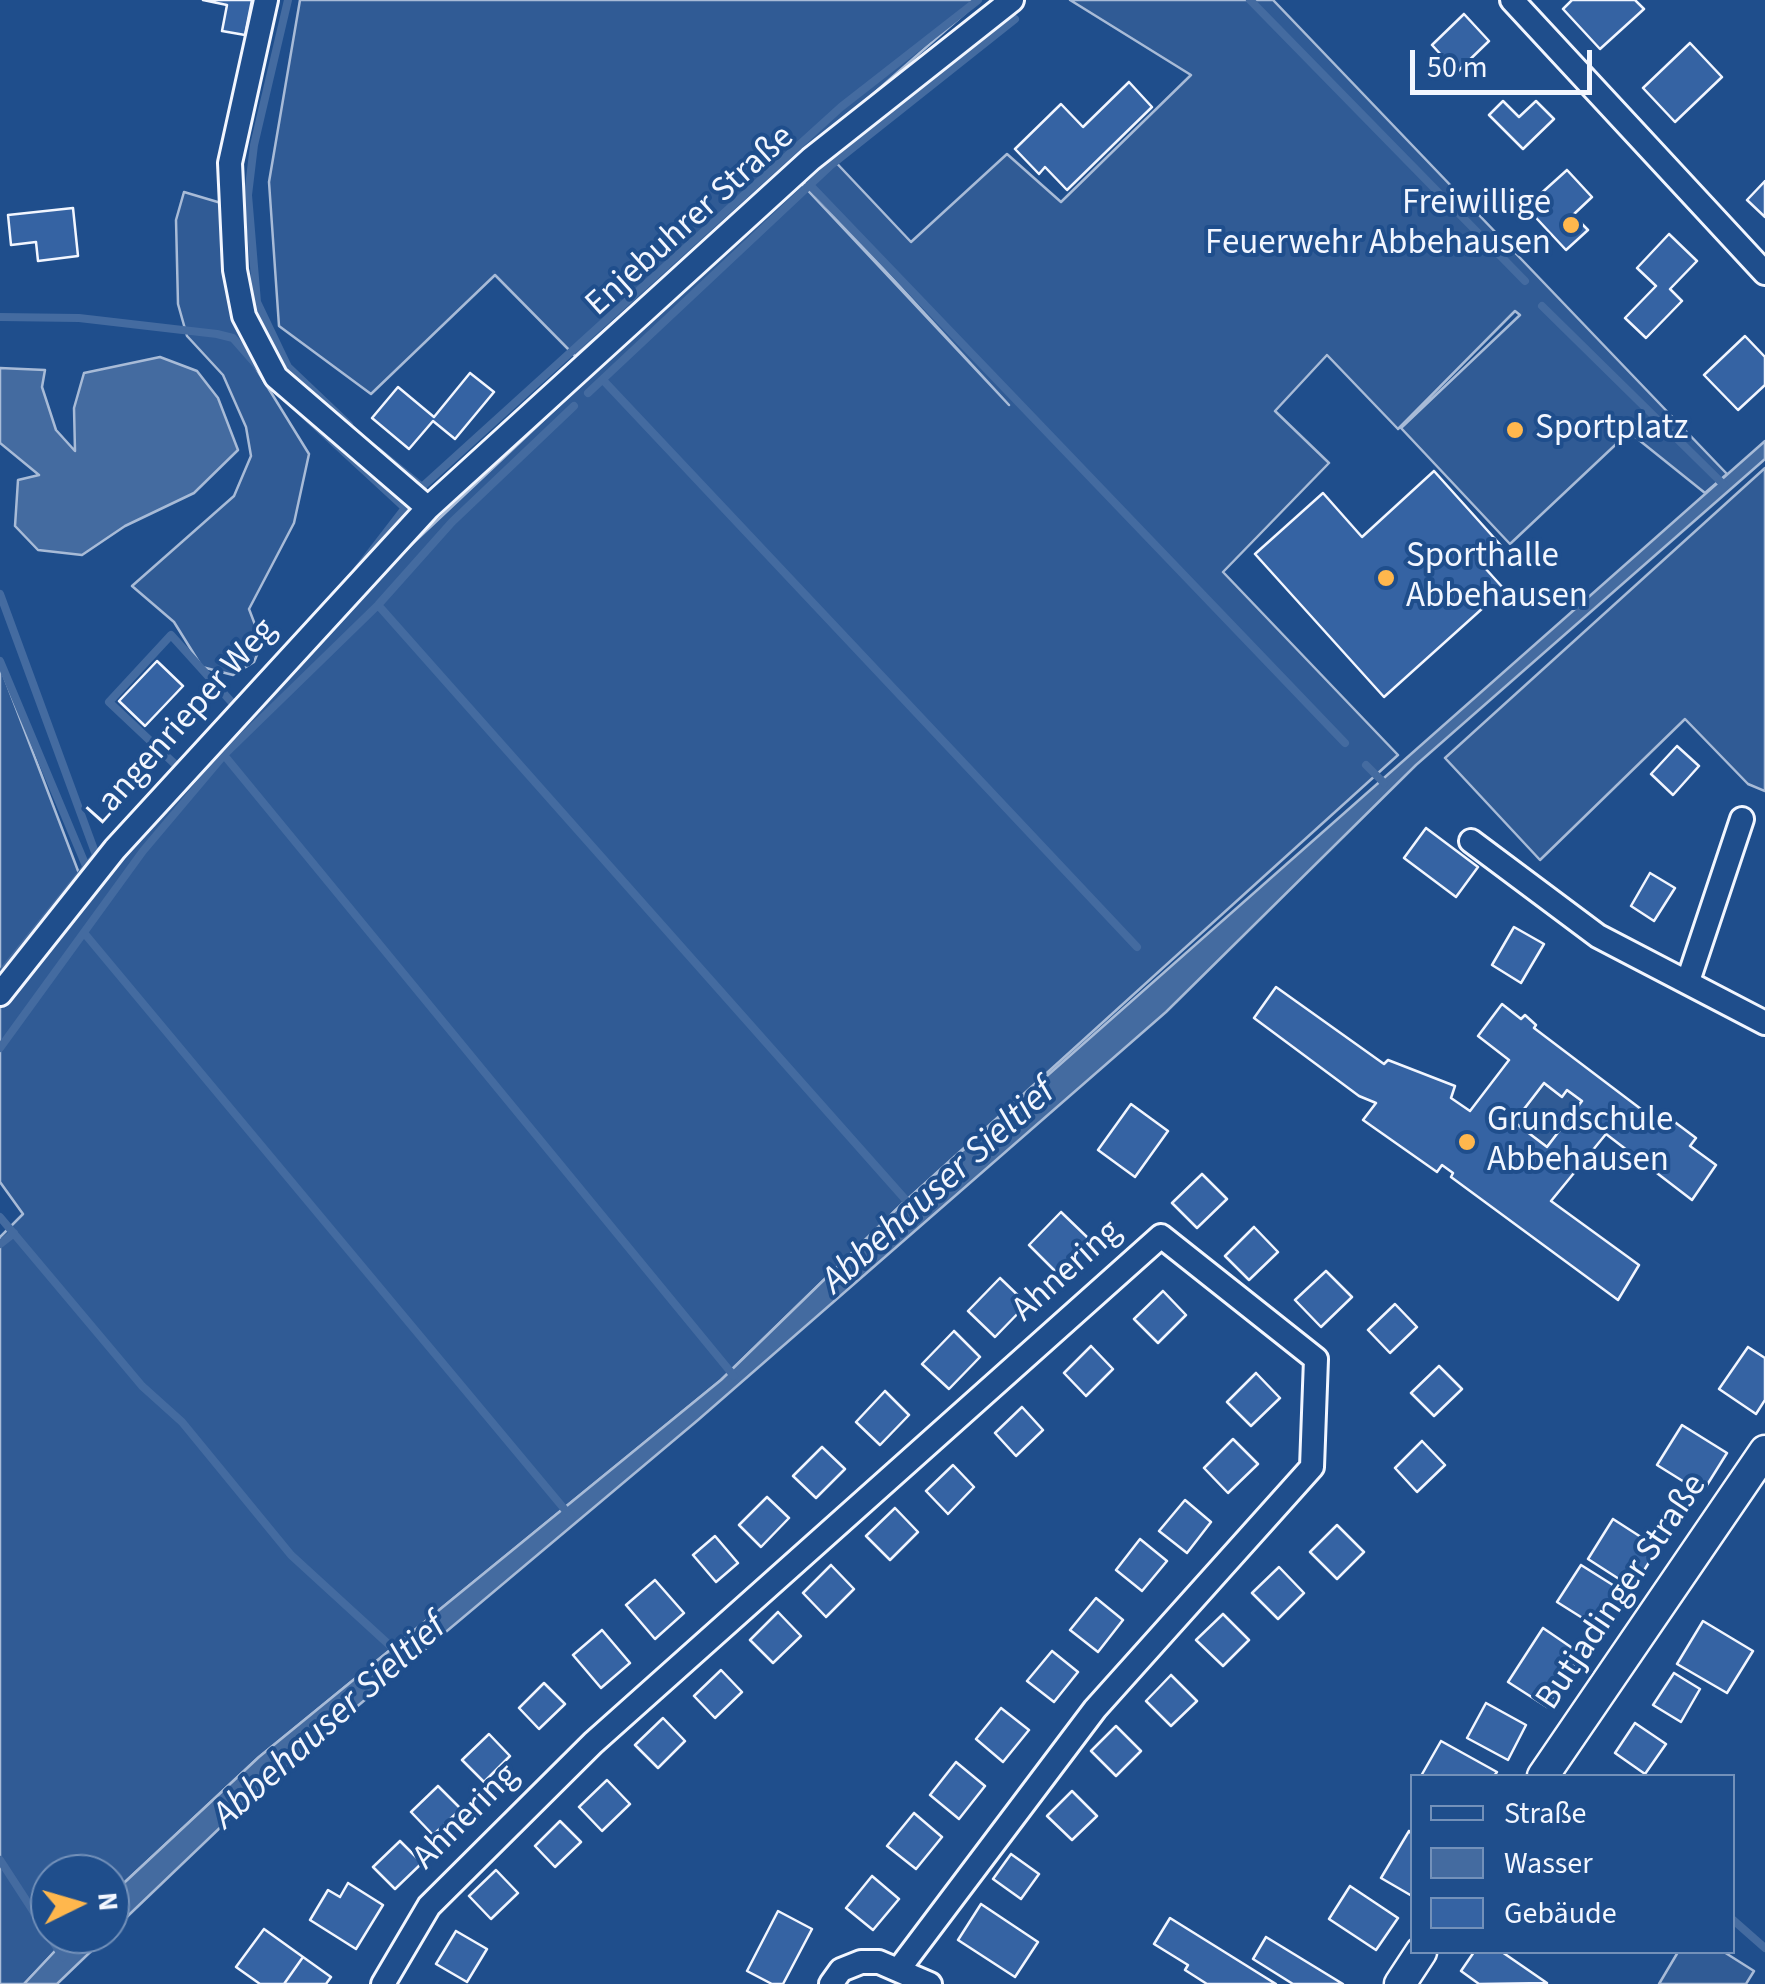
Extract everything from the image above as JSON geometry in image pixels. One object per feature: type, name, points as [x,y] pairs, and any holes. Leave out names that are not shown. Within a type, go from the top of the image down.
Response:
[{"type":"main road","name":"Butjadinger Straße","points":[[1544,1774],[1765,1451]]},
{"type":"main road","points":[[1400,1984],[1420,1954]]},
{"type":"street","points":[[266,0],[230,163],[233,252],[244,316],[276,377],[428,508]]},
{"type":"street","name":"Enjebuhrer Straße","points":[[428,508],[812,159],[1012,0]]},
{"type":"street","points":[[1512,0],[1765,273]]},
{"type":"street","name":"Langenrieper Weg","points":[[0,994],[115,849],[428,508]]},
{"type":"street","points":[[1688,981],[1742,819]]},
{"type":"street","points":[[1471,841],[1598,936],[1765,1023]]},
{"type":"street","name":"Ahnering","points":[[383,1984],[430,1906],[593,1743],[1161,1236],[1316,1359],[1312,1467],[1096,1709],[899,1969]]},
{"type":"street","points":[[831,1984],[841,1970],[860,1962],[899,1969],[930,1984]]},
{"type":"shaded area","points":[[300,0],[980,0],[575,356],[495,275],[371,394],[279,326],[269,182]]},
{"type":"shaded area","points":[[1070,0],[1273,0],[1727,474],[1705,493],[1629,432],[1510,544],[1401,428],[1520,315],[1515,311],[1398,429],[1327,355],[1275,411],[1329,463],[1223,572],[1398,755],[901,1205],[721,1380],[259,1757],[130,1877],[130,1854],[30,1854],[30,1954],[52,1954],[24,1984],[0,1984],[0,1237],[23,1214],[0,1182],[0,666],[80,876],[356,597],[798,180],[1009,405],[801,179],[828,154],[911,242],[1007,154],[1061,202],[1191,75]]},
{"type":"shaded area","points":[[184,192],[221,203],[236,237],[246,352],[309,454],[294,523],[249,609],[262,643],[254,662],[233,675],[202,667],[174,622],[132,586],[234,496],[251,456],[246,427],[223,375],[187,336],[178,304],[176,220]]},
{"type":"shaded area","points":[[1765,468],[1765,791],[1748,784],[1685,719],[1540,860],[1445,758]]},
{"type":"shaded area","points":[[1544,1083],[1561,1096],[1567,1090],[1582,1101],[1547,1147],[1514,1122]]},
{"type":"shaded area","points":[[1677,1954],[1727,1954],[1754,1971],[1746,1984],[1659,1984]]},
{"type":"water","points":[[160,357],[197,371],[218,398],[238,450],[194,493],[125,526],[82,555],[38,550],[15,526],[18,480],[39,475],[0,443],[0,368],[45,370],[42,387],[56,430],[75,451],[74,408],[84,373]]},
{"type":"water","name":"Abbehauser Sieltief","points":[[1765,441],[1765,459],[1416,765],[1166,1012],[698,1420],[272,1778],[130,1914],[130,1877],[259,1757],[721,1380],[901,1205]]},
{"type":"water","points":[[52,1954],[88,1954],[57,1984],[24,1984]]},
{"type":"building","points":[[203,0],[252,0],[245,35],[222,31],[227,5]]},
{"type":"building","points":[[1572,0],[1635,0],[1644,9],[1600,49],[1563,9]]},
{"type":"building","points":[[1464,14],[1489,41],[1457,72],[1432,45]]},
{"type":"building","points":[[1690,43],[1722,77],[1675,122],[1643,88]]},
{"type":"building","points":[[1129,82],[1152,107],[1067,190],[1045,167],[1039,174],[1015,149],[1061,104],[1083,127]]},
{"type":"building","points":[[1503,101],[1519,117],[1536,101],[1554,119],[1523,149],[1489,115]]},
{"type":"building","points":[[1567,170],[1592,197],[1573,215],[1588,230],[1566,250],[1526,207]]},
{"type":"building","points":[[1765,181],[1765,217],[1747,200]]},
{"type":"building","points":[[73,208],[78,256],[38,261],[36,242],[11,245],[8,215]]},
{"type":"building","points":[[1669,234],[1697,261],[1670,289],[1682,301],[1646,338],[1625,318],[1656,286],[1637,268]]},
{"type":"building","points":[[1745,336],[1765,357],[1765,385],[1738,410],[1704,375]]},
{"type":"building","points":[[470,373],[494,392],[455,439],[433,421],[409,449],[372,418],[398,387],[434,417]]},
{"type":"building","name":"Sporthalle Abbehausen","points":[[1434,471],[1505,550],[1485,568],[1504,589],[1384,697],[1255,554],[1323,493],[1362,537]]},
{"type":"building","points":[[157,661],[183,686],[145,726],[119,701]]},
{"type":"building","points":[[1677,746],[1699,766],[1673,795],[1651,774]]},
{"type":"building","points":[[1426,828],[1478,867],[1456,897],[1404,858]]},
{"type":"building","points":[[1650,873],[1675,888],[1654,921],[1631,906]]},
{"type":"building","points":[[1514,927],[1544,944],[1521,983],[1492,965]]},
{"type":"building","name":"Grundschule Abbehausen","points":[[1276,987],[1384,1064],[1388,1060],[1455,1086],[1451,1098],[1470,1111],[1509,1060],[1478,1036],[1502,1004],[1521,1019],[1525,1015],[1536,1025],[1534,1028],[1662,1125],[1668,1117],[1696,1138],[1690,1146],[1716,1165],[1692,1200],[1606,1134],[1551,1201],[1639,1265],[1618,1300],[1451,1177],[1453,1173],[1442,1165],[1437,1172],[1363,1120],[1376,1103],[1359,1096],[1254,1018]],"holes":[[[1544,1083],[1562,1097],[1567,1090],[1582,1101],[1547,1147],[1514,1122]]]},
{"type":"building","points":[[1131,1104],[1168,1131],[1135,1177],[1098,1150]]},
{"type":"building","points":[[1202,1174],[1227,1199],[1197,1228],[1172,1203]]},
{"type":"building","points":[[1061,1212],[1088,1238],[1056,1272],[1029,1245]]},
{"type":"building","points":[[1254,1227],[1278,1252],[1249,1280],[1225,1256]]},
{"type":"building","points":[[1326,1271],[1352,1297],[1321,1327],[1295,1300]]},
{"type":"building","points":[[1000,1278],[1027,1304],[995,1337],[968,1311]]},
{"type":"building","points":[[1163,1291],[1186,1315],[1158,1343],[1134,1319]]},
{"type":"building","points":[[1395,1304],[1417,1327],[1390,1353],[1368,1330]]},
{"type":"building","points":[[954,1331],[980,1357],[949,1389],[922,1364]]},
{"type":"building","points":[[1091,1346],[1113,1369],[1086,1396],[1064,1373]]},
{"type":"building","points":[[1748,1347],[1765,1358],[1765,1400],[1756,1414],[1719,1389]]},
{"type":"building","points":[[1439,1366],[1462,1389],[1434,1416],[1411,1393]]},
{"type":"building","points":[[1256,1373],[1280,1398],[1251,1426],[1227,1402]]},
{"type":"building","points":[[885,1391],[909,1415],[880,1445],[856,1422]]},
{"type":"building","points":[[1022,1407],[1043,1430],[1016,1456],[995,1433]]},
{"type":"building","points":[[1682,1425],[1727,1453],[1702,1493],[1657,1465]]},
{"type":"building","points":[[1233,1439],[1258,1464],[1228,1493],[1204,1468]]},
{"type":"building","points":[[1422,1441],[1445,1465],[1417,1492],[1395,1468]]},
{"type":"building","points":[[822,1447],[845,1469],[816,1498],[793,1476]]},
{"type":"building","points":[[953,1465],[974,1487],[948,1514],[926,1491]]},
{"type":"building","points":[[767,1497],[789,1518],[761,1547],[739,1525]]},
{"type":"building","points":[[1185,1500],[1211,1522],[1187,1553],[1159,1531]]},
{"type":"building","points":[[895,1508],[918,1532],[890,1560],[866,1536]]},
{"type":"building","points":[[1613,1519],[1658,1548],[1633,1588],[1588,1559]]},
{"type":"building","points":[[1337,1525],[1364,1552],[1337,1579],[1310,1552]]},
{"type":"building","points":[[715,1536],[738,1563],[716,1582],[693,1555]]},
{"type":"building","points":[[1140,1539],[1167,1561],[1142,1591],[1116,1570]]},
{"type":"building","points":[[831,1565],[854,1589],[826,1617],[803,1593]]},
{"type":"building","points":[[1581,1565],[1624,1592],[1600,1629],[1557,1602]]},
{"type":"building","points":[[1279,1567],[1304,1593],[1278,1619],[1252,1593]]},
{"type":"building","points":[[655,1580],[684,1613],[655,1639],[626,1605]]},
{"type":"building","points":[[1096,1598],[1123,1620],[1098,1652],[1070,1630]]},
{"type":"building","points":[[778,1612],[801,1636],[773,1663],[750,1640]]},
{"type":"building","points":[[1223,1614],[1249,1640],[1223,1666],[1196,1640]]},
{"type":"building","points":[[1703,1621],[1753,1651],[1727,1693],[1677,1664]]},
{"type":"building","points":[[1543,1628],[1581,1654],[1547,1707],[1508,1682]]},
{"type":"building","points":[[602,1630],[630,1663],[601,1688],[573,1655]]},
{"type":"building","points":[[1052,1651],[1078,1672],[1054,1702],[1027,1681]]},
{"type":"building","points":[[721,1670],[742,1692],[715,1718],[694,1696]]},
{"type":"building","points":[[1674,1673],[1700,1689],[1681,1722],[1653,1705]]},
{"type":"building","points":[[1171,1675],[1197,1701],[1171,1726],[1146,1701]]},
{"type":"building","points":[[544,1683],[565,1704],[539,1729],[519,1708]]},
{"type":"building","points":[[1486,1703],[1526,1725],[1508,1760],[1467,1738]]},
{"type":"building","points":[[1001,1708],[1029,1730],[1003,1762],[976,1739]]},
{"type":"building","points":[[663,1718],[685,1741],[658,1768],[635,1745]]},
{"type":"building","points":[[1635,1723],[1666,1744],[1645,1774],[1615,1753]]},
{"type":"building","points":[[1116,1726],[1141,1751],[1116,1776],[1091,1751]]},
{"type":"building","points":[[489,1734],[510,1756],[484,1782],[462,1760]]},
{"type":"building","points":[[1441,1741],[1497,1772],[1496,1774],[1422,1774]]},
{"type":"building","points":[[956,1762],[985,1786],[959,1819],[930,1795]]},
{"type":"building","points":[[607,1780],[630,1804],[602,1831],[579,1807]]},
{"type":"building","points":[[438,1786],[461,1809],[433,1835],[411,1812]]},
{"type":"building","points":[[1072,1791],[1097,1816],[1072,1840],[1047,1816]]},
{"type":"building","points":[[914,1813],[942,1837],[916,1869],[887,1846]]},
{"type":"building","points":[[560,1821],[581,1842],[555,1867],[535,1846]]},
{"type":"building","points":[[1409,1831],[1410,1895],[1381,1878]]},
{"type":"building","points":[[400,1841],[422,1863],[395,1889],[373,1867]]},
{"type":"building","points":[[1011,1854],[1039,1874],[1021,1899],[993,1879]]},
{"type":"building","points":[[496,1870],[518,1893],[491,1919],[469,1896]]},
{"type":"building","points":[[872,1876],[899,1899],[873,1930],[846,1908]]},
{"type":"building","points":[[348,1883],[383,1905],[356,1949],[310,1920],[328,1890],[340,1897]]},
{"type":"building","points":[[1350,1886],[1398,1918],[1376,1950],[1329,1919]]},
{"type":"building","points":[[981,1904],[1038,1942],[1015,1977],[958,1940]]},
{"type":"building","points":[[778,1911],[812,1929],[783,1984],[772,1984],[747,1971]]},
{"type":"building","points":[[1170,1918],[1276,1984],[1207,1984],[1185,1970],[1188,1965],[1154,1944]]},
{"type":"building","points":[[264,1929],[303,1957],[284,1984],[260,1984],[236,1967]]},
{"type":"building","points":[[456,1931],[487,1949],[467,1982],[436,1964]]},
{"type":"building","points":[[1266,1937],[1343,1984],[1293,1984],[1253,1959]]},
{"type":"building","points":[[1473,1954],[1505,1954],[1547,1983],[1479,1984],[1461,1971]]},
{"type":"building","points":[[303,1957],[331,1977],[326,1984],[284,1984]]},
{"type":"waterway","points":[[288,0],[254,145],[248,195],[257,302],[288,367],[349,425]]},
{"type":"waterway","points":[[378,451],[422,487],[841,107],[978,0]]},
{"type":"waterway","points":[[1250,0],[1525,281]]},
{"type":"waterway","points":[[588,393],[831,165],[1015,19]]},
{"type":"waterway","points":[[811,186],[1345,743]]},
{"type":"waterway","points":[[1542,306],[1724,485]]},
{"type":"waterway","points":[[0,317],[79,318],[217,334],[233,338],[262,371]]},
{"type":"waterway","points":[[603,380],[1137,947]]},
{"type":"waterway","points":[[288,400],[405,508],[358,569]]},
{"type":"waterway","points":[[0,1048],[143,851],[224,755],[378,605],[452,522],[574,406]]},
{"type":"waterway","points":[[0,594],[96,855]]},
{"type":"waterway","name":"Abbehauser Sieltief","points":[[378,605],[912,1207]]},
{"type":"waterway","points":[[179,768],[109,702],[171,635],[236,707]]},
{"type":"waterway","points":[[0,661],[86,866]]},
{"type":"waterway","points":[[224,755],[734,1376]]},
{"type":"waterway","points":[[1366,765],[1384,783]]},
{"type":"waterway","points":[[0,975],[97,854]]},
{"type":"waterway","points":[[85,934],[571,1517]]},
{"type":"waterway","name":"Abbehauser Sieltief","points":[[0,1217],[142,1386],[182,1422],[291,1555],[397,1652]]},
{"type":"waterway","points":[[0,1244],[14,1233]]},
{"type":"waterway","points":[[0,1860],[63,1957]]},
{"type":"waterway","points":[[1735,1922],[1765,1948]]},
{"type":"place","name":"Freiwillige Feuerwehr Abbehausen","points":[[1571,225]]},
{"type":"place","name":"Sportplatz","points":[[1515,430]]},
{"type":"place","name":"Sporthalle Abbehausen","points":[[1386,578]]},
{"type":"place","name":"Grundschule Abbehausen","points":[[1467,1142]]}]
